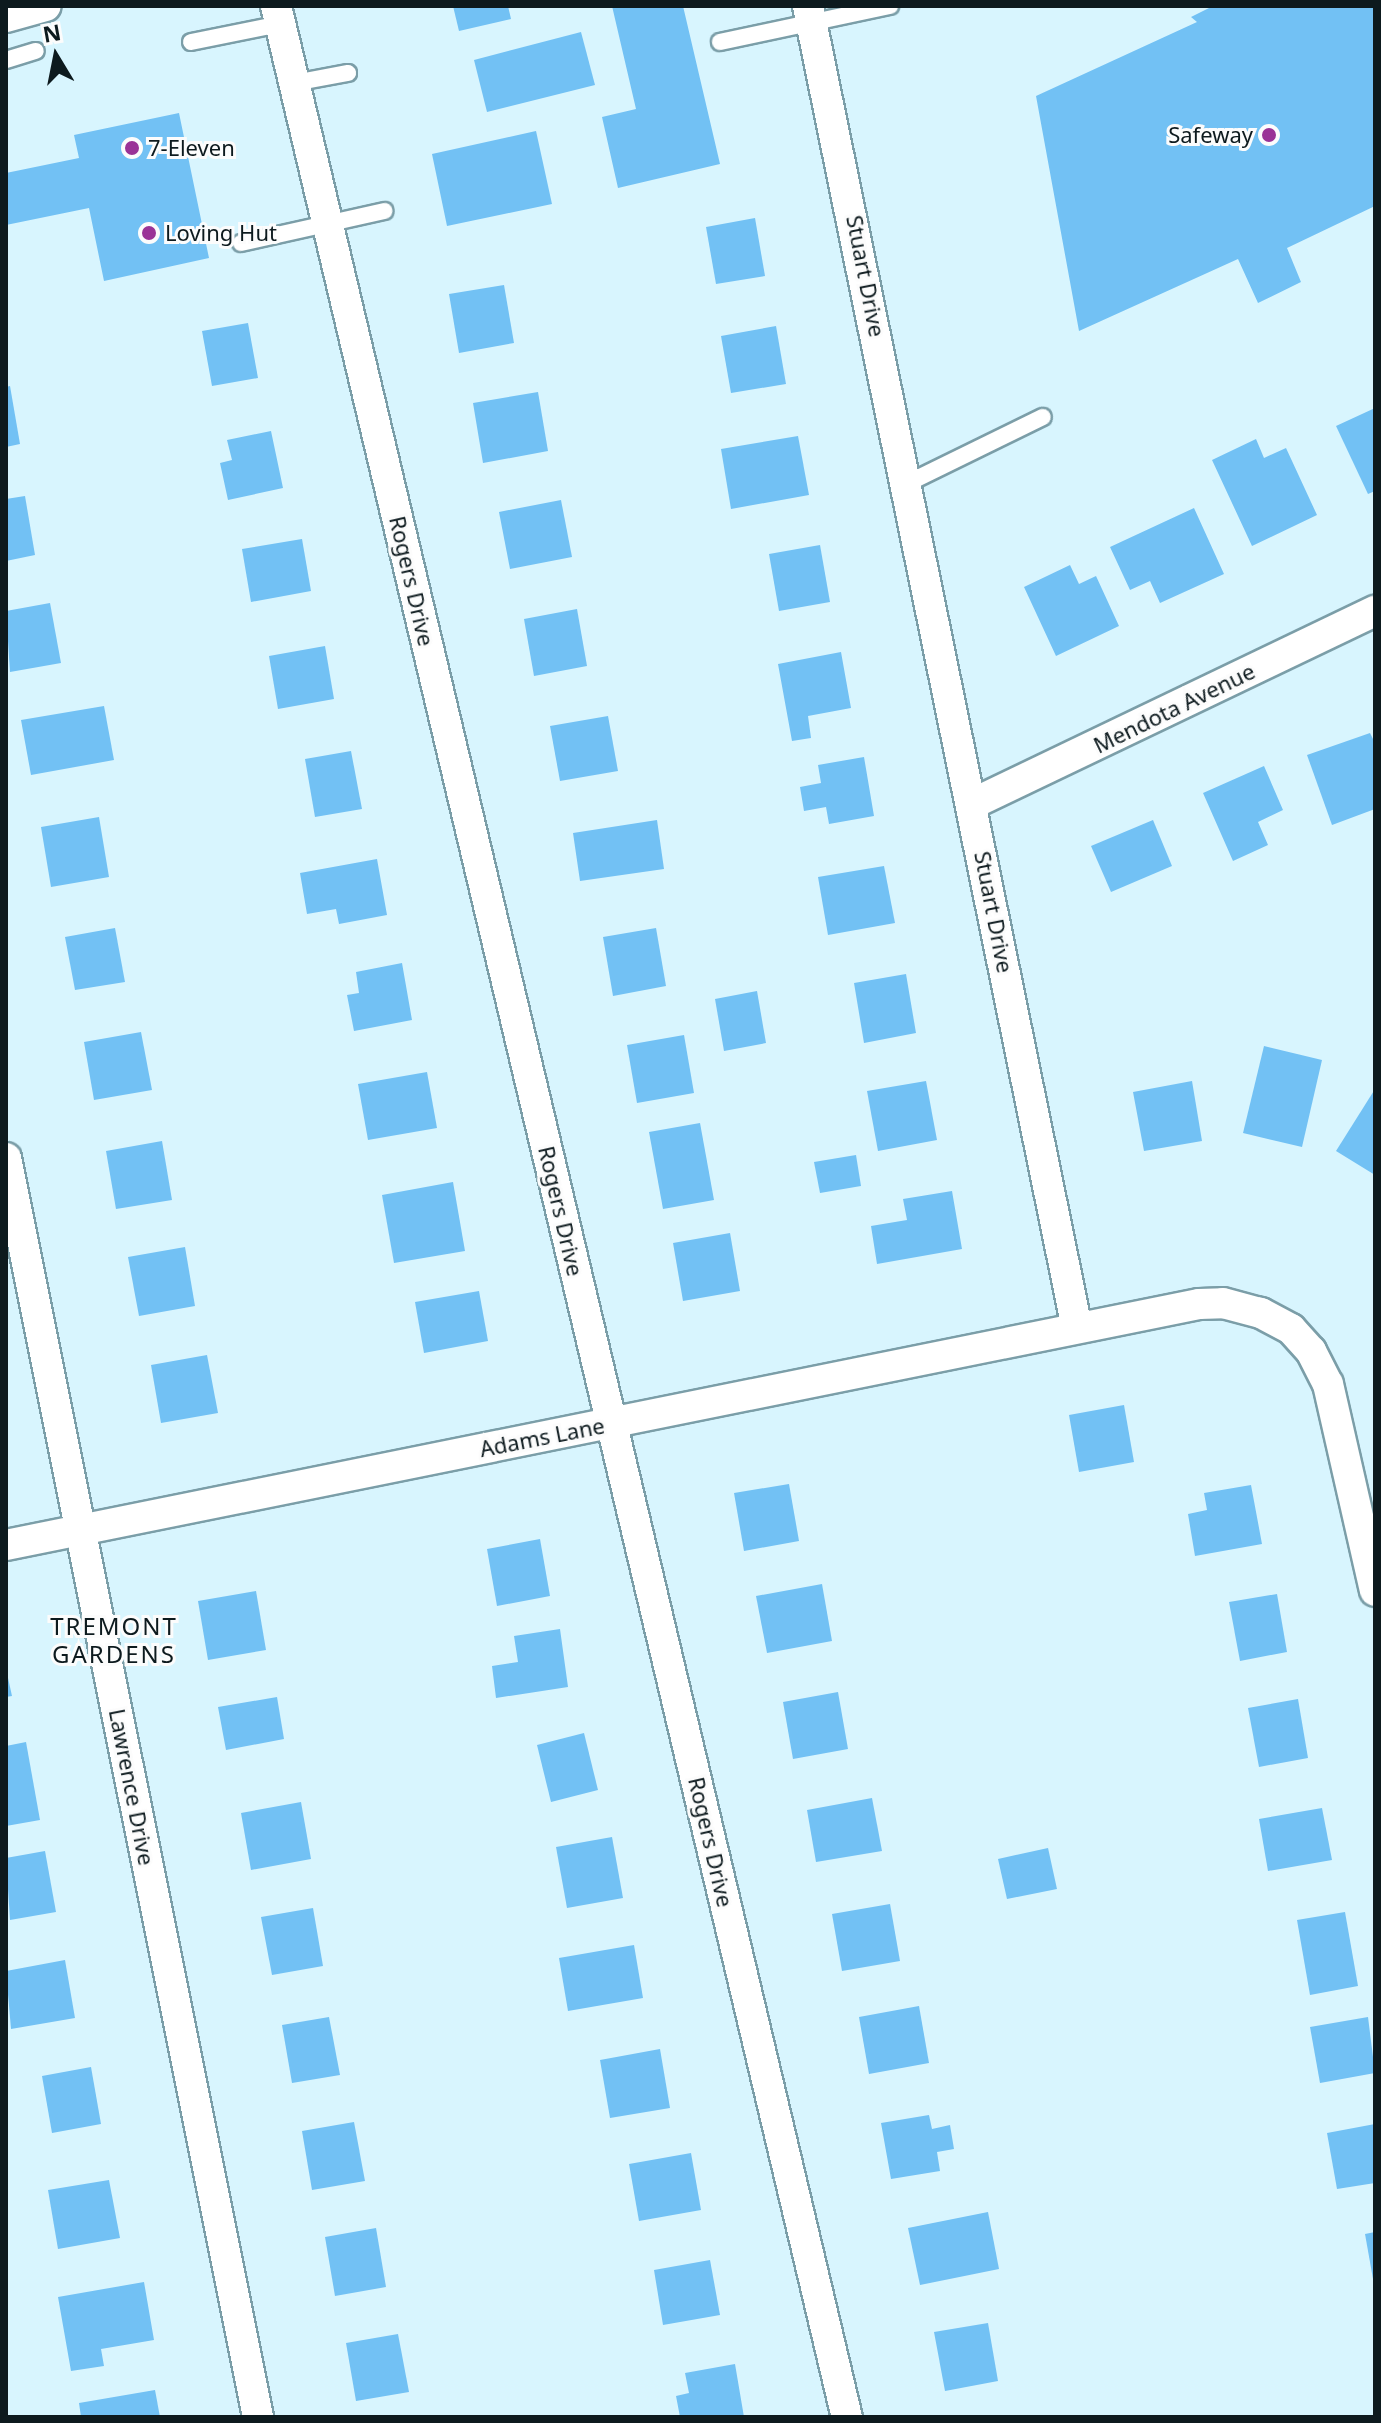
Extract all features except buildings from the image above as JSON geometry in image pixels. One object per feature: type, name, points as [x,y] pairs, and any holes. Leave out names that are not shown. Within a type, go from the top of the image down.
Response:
[{"type":"street","points":[[6,17],[46,6]]},
{"type":"street","name":"Rogers Drive","points":[[278,15],[847,2417]]},
{"type":"street","name":"Stuart Drive","points":[[810,15],[908,483],[1077,1328]]},
{"type":"street","name":"Mendota Avenue","points":[[972,804],[1375,611]]},
{"type":"street","name":"Lawrence Drive","points":[[6,1158],[258,2417]]},
{"type":"street","points":[[1077,1328],[1223,1303],[1261,1313],[1291,1329],[1311,1351],[1328,1384],[1375,1591]]},
{"type":"street","name":"Adams Lane","points":[[6,1545],[1077,1328]]},
{"type":"lane","points":[[720,42],[810,15],[890,6]]},
{"type":"lane","points":[[191,42],[278,15]]},
{"type":"lane","points":[[6,60],[36,51]]},
{"type":"lane","points":[[294,83],[348,73]]},
{"type":"lane","points":[[241,243],[384,211]]},
{"type":"lane","points":[[908,483],[1043,417]]},
{"type":"place","name":"Safeway","points":[[1269,135]]},
{"type":"place","name":"7-Eleven","points":[[132,148]]},
{"type":"place","name":"Loving Hut","points":[[149,233]]},
{"type":"district","name":"TREMONT GARDENS","points":[[114,1640]]}]
